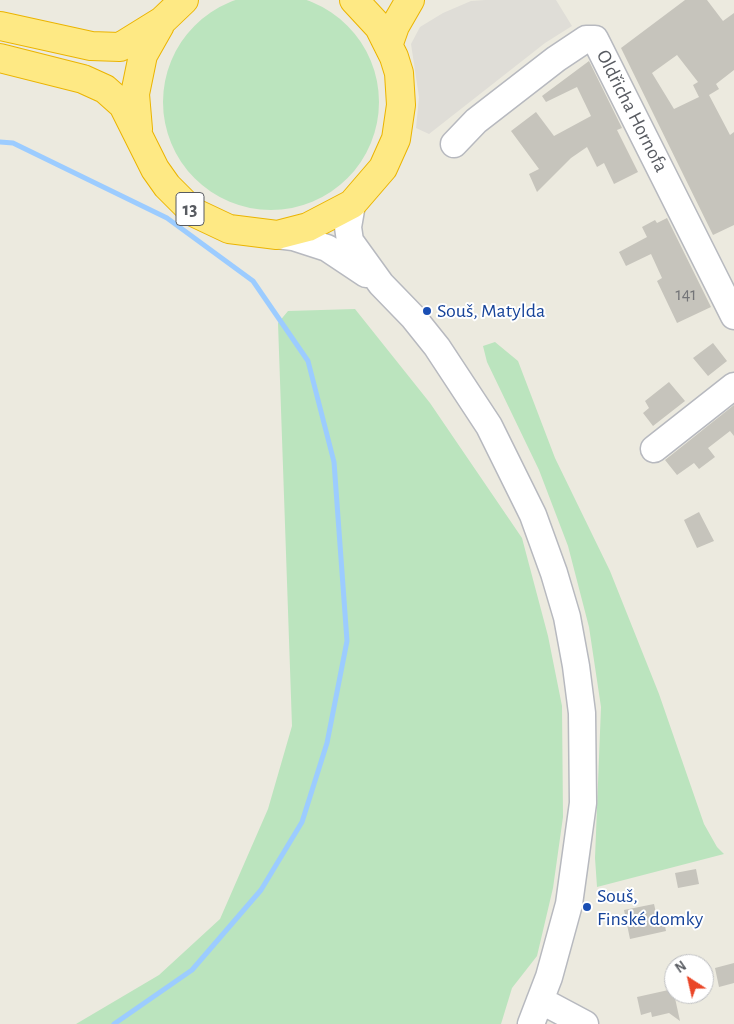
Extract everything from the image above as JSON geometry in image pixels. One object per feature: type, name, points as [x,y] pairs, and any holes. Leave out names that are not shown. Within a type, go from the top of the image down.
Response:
[{"type":"highway","points":[[0,26],[91,46],[120,47],[162,21],[184,0]]},
{"type":"highway","points":[[354,0],[379,27],[389,43]]},
{"type":"highway","points":[[389,43],[395,26],[410,0]]},
{"type":"highway","points":[[139,133],[135,94],[139,74],[143,55],[162,21]]},
{"type":"highway","name":"13","points":[[0,58],[83,78],[105,89],[123,105],[139,133],[155,169],[178,200],[193,212],[230,229],[277,235],[308,227],[352,204],[383,168],[400,123],[400,80],[389,43]]},
{"type":"street","name":"Oldřicha Hornofa","points":[[454,144],[476,121],[556,60],[582,41],[595,39],[734,316]]},
{"type":"street","points":[[352,204],[348,226],[350,242],[381,284],[413,317],[437,347],[489,426],[533,514],[567,617],[582,713],[583,803],[569,904],[549,977],[531,1024]]},
{"type":"street","points":[[277,235],[293,237],[327,248],[381,284]]},
{"type":"street","points":[[654,449],[734,386]]},
{"type":"street","points":[[540,1000],[585,1024]]},
{"type":"shaded area","points":[[556,0],[572,26],[545,43],[429,134],[416,128],[419,97],[411,44],[420,27],[443,13],[471,1]]},
{"type":"green space","points":[[260,-6],[282,-6],[302,-2],[322,6],[348,25],[367,51],[375,71],[379,102],[375,133],[367,153],[348,179],[322,198],[302,206],[282,210],[260,210],[240,206],[220,198],[202,186],[187,171],[175,153],[167,133],[163,113],[163,91],[167,71],[175,51],[187,33],[202,18],[220,6],[240,-2]]},
{"type":"green space","points":[[355,309],[430,403],[522,538],[548,636],[562,706],[563,817],[553,888],[537,956],[512,988],[501,1024],[76,1024],[159,975],[220,919],[268,809],[292,726],[278,323],[288,311]]},
{"type":"green space","points":[[495,342],[518,361],[555,458],[610,571],[659,694],[704,824],[717,847],[724,854],[597,887],[595,858],[601,707],[589,627],[568,546],[539,470],[487,362],[483,346]]},
{"type":"building","points":[[685,0],[707,0],[723,21],[734,13],[734,70],[716,84],[719,89],[709,95],[730,135],[734,132],[734,225],[713,235],[621,48]],"holes":[[[677,55],[698,82],[693,85],[699,97],[674,109],[652,73]]]},
{"type":"building","points":[[589,61],[622,128],[617,130],[638,172],[614,184],[604,163],[597,167],[587,147],[571,158],[537,192],[529,174],[539,169],[511,131],[536,112],[554,136],[591,116],[577,87],[546,102],[542,96]]},
{"type":"building","points":[[667,218],[711,307],[677,323],[657,281],[662,278],[651,254],[626,266],[619,252],[647,237],[642,227],[655,220],[657,223]]},
{"type":"building","points":[[713,343],[727,361],[708,376],[693,358]]},
{"type":"building","points":[[669,382],[685,401],[653,426],[643,413],[649,408],[645,401]]},
{"type":"building","points":[[734,405],[734,436],[730,431],[708,448],[715,457],[699,469],[694,463],[677,475],[665,460]]},
{"type":"building","points":[[699,512],[714,541],[697,548],[684,520]]},
{"type":"building","points":[[696,869],[699,884],[678,888],[675,873]]},
{"type":"building","points":[[654,904],[657,917],[663,916],[666,931],[630,939],[624,910]]},
{"type":"building","points":[[734,963],[734,983],[719,987],[715,968]]},
{"type":"building","points":[[664,991],[664,1004],[676,1004],[680,1021],[669,1013],[652,1017],[651,1012],[641,1015],[637,997]]},
{"type":"waterway","points":[[0,142],[13,143],[167,218],[253,281],[308,361],[334,462],[347,641],[327,743],[302,822],[261,890],[192,970],[114,1024]]},
{"type":"place","name":"Souš, Matylda","points":[[427,311]]},
{"type":"place","name":"Souš, Finské domky","points":[[587,907]]}]
